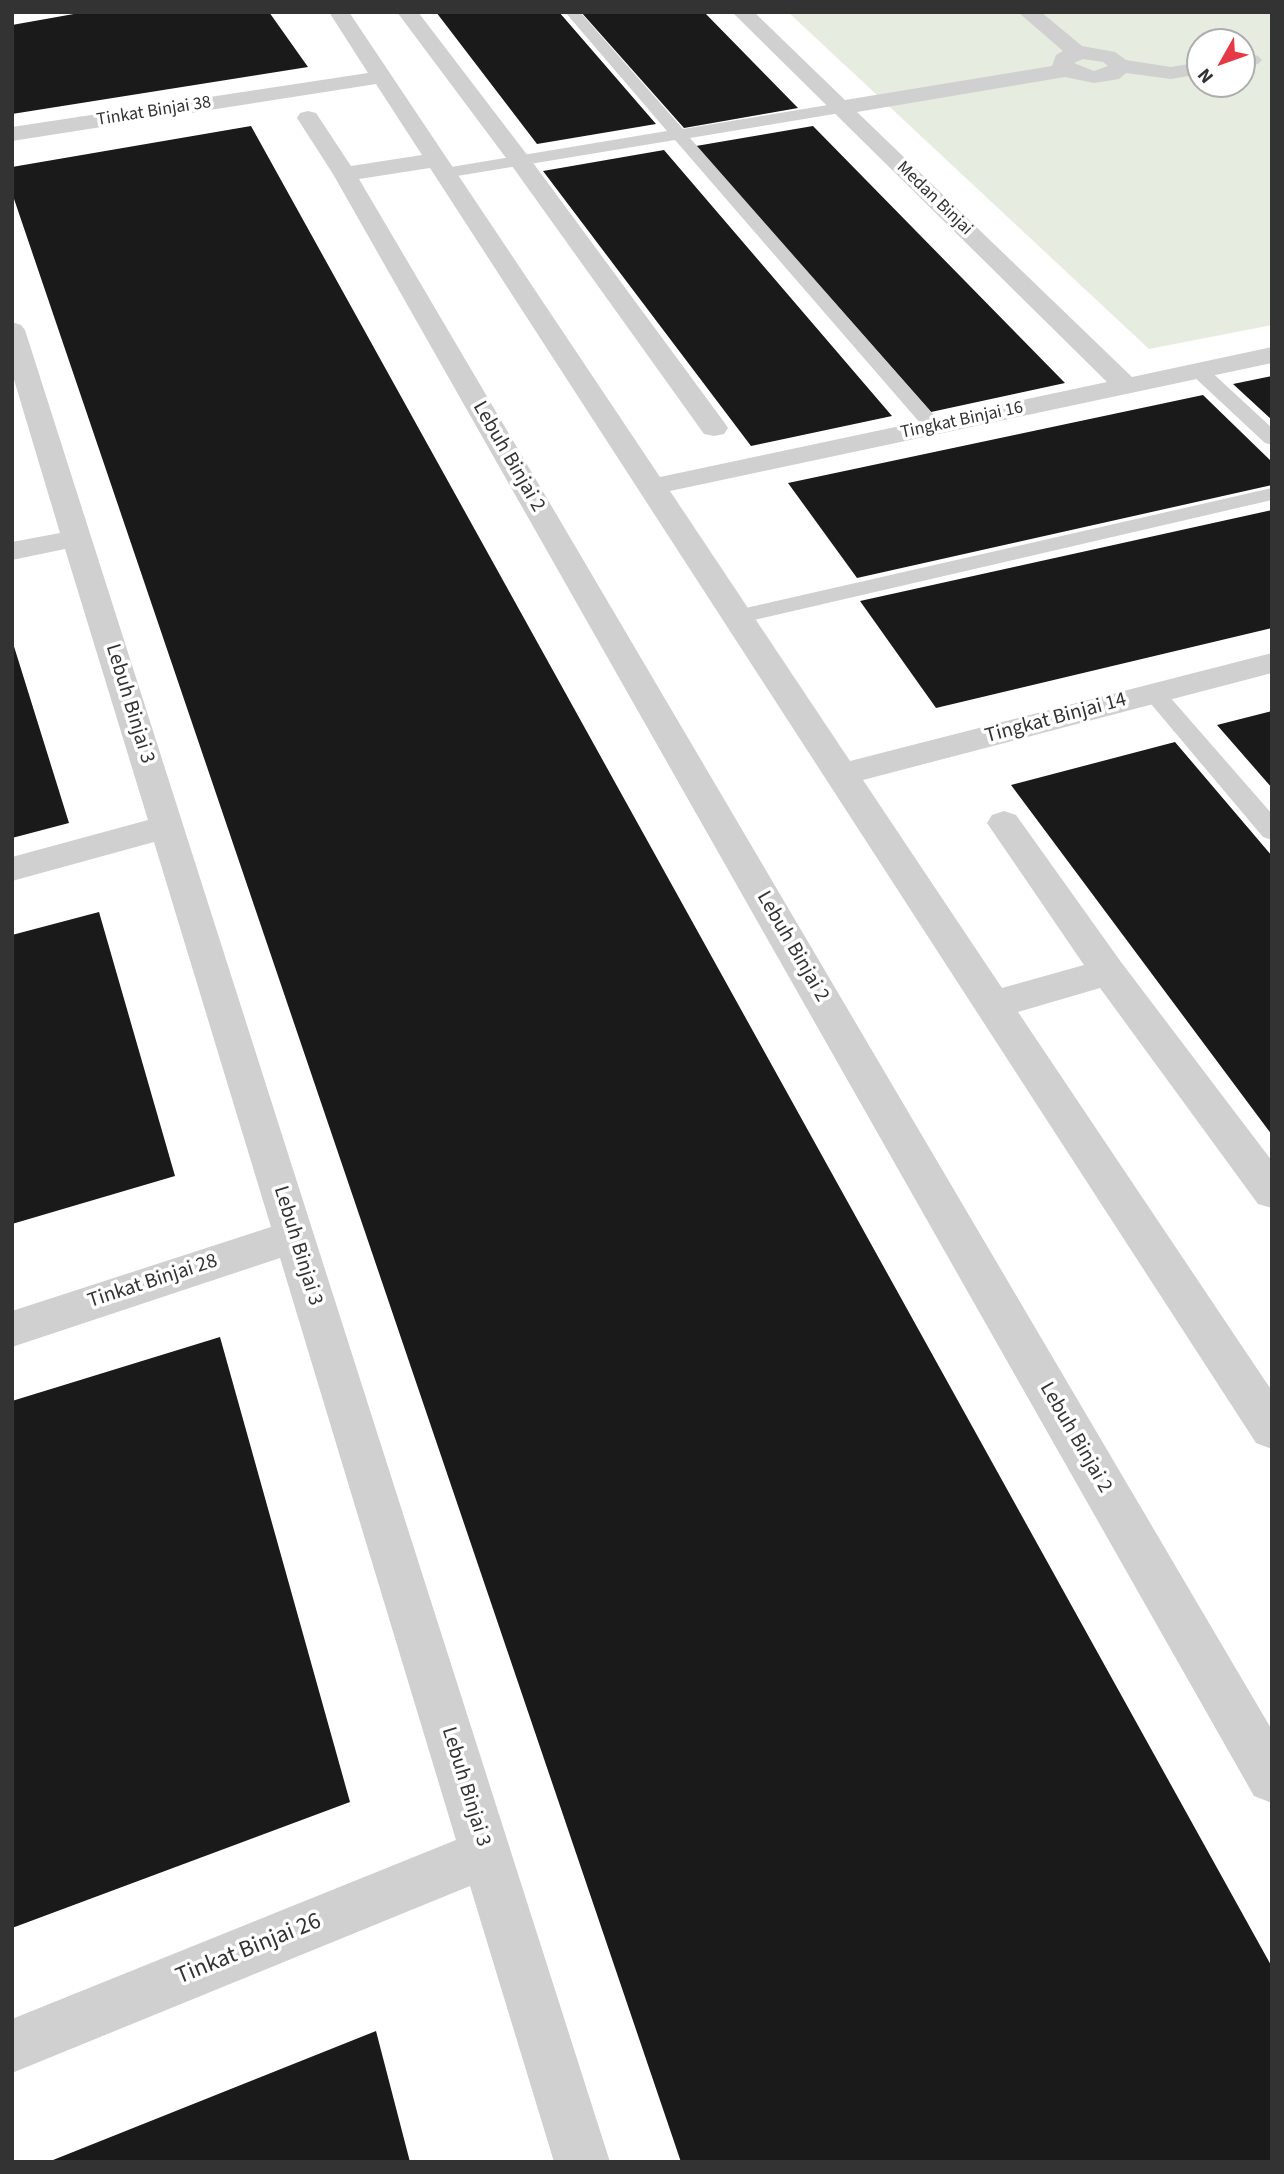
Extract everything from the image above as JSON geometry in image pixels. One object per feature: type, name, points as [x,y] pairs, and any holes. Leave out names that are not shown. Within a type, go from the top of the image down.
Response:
[{"type":"street","points":[[339,12],[1272,1429]]},
{"type":"street","points":[[407,12],[520,161],[715,428]]},
{"type":"street","name":"Medan Binjai","points":[[742,12],[1126,386]]},
{"type":"street","points":[[1028,12],[1084,76],[1103,76],[1118,71],[1119,65],[1171,73],[1186,70]]},
{"type":"street","points":[[840,108],[1073,62]]},
{"type":"street","name":"Tinkat Binjai 38","points":[[12,134],[302,104],[382,77]]},
{"type":"street","name":"Lebuh Binjai 2","points":[[302,104],[345,174],[1272,1778]]},
{"type":"street","points":[[345,174],[441,167]]},
{"type":"street","name":"Lebuh Binjai 3","points":[[12,330],[582,2162]]},
{"type":"street","name":"Tingkat Binjai 16","points":[[652,487],[1272,355]]},
{"type":"street","points":[[12,551],[77,538]]},
{"type":"street","name":"Tingkat Binjai 14","points":[[841,775],[1272,663]]},
{"type":"street","points":[[1004,823],[1108,972],[1272,1192]]},
{"type":"street","points":[[12,869],[167,827]]},
{"type":"street","points":[[993,1005],[1108,972]]},
{"type":"street","name":"Tinkat Binjai 28","points":[[12,1329],[294,1236]]},
{"type":"street","name":"Tinkat Binjai 26","points":[[12,2046],[486,1854]]},
{"type":"lane","points":[[572,12],[934,427]]},
{"type":"lane","points":[[441,167],[520,161],[840,108]]},
{"type":"lane","points":[[1199,371],[1272,439]]},
{"type":"lane","points":[[737,617],[1272,494]]},
{"type":"lane","points":[[1154,693],[1272,831]]},
{"type":"shaded area","points":[[788,12],[1272,12],[1272,325],[1149,349]]},
{"type":"building","points":[[85,12],[269,12],[308,67],[12,114],[12,25]]},
{"type":"building","points":[[436,12],[559,12],[656,124],[537,144]]},
{"type":"building","points":[[581,12],[704,12],[798,108],[684,128]]},
{"type":"building","points":[[251,126],[1272,1967],[1272,2162],[681,2162],[12,193],[12,167]]},
{"type":"building","points":[[813,126],[1065,383],[931,412],[696,146]]},
{"type":"building","points":[[664,150],[892,416],[751,446],[543,171]]},
{"type":"building","points":[[1272,376],[1272,420],[1233,384]]},
{"type":"building","points":[[1203,395],[1272,462],[1272,485],[857,578],[788,483]]},
{"type":"building","points":[[1272,510],[1272,628],[936,708],[860,601]]},
{"type":"building","points":[[12,640],[69,823],[12,838]]},
{"type":"building","points":[[1272,711],[1272,788],[1217,725]]},
{"type":"building","points":[[1175,742],[1272,856],[1272,1135],[1011,785]]},
{"type":"building","points":[[99,912],[175,1176],[12,1224],[12,935]]},
{"type":"building","points":[[220,1337],[350,1802],[12,1928],[12,1401]]},
{"type":"building","points":[[376,2031],[410,2162],[48,2162]]}]
